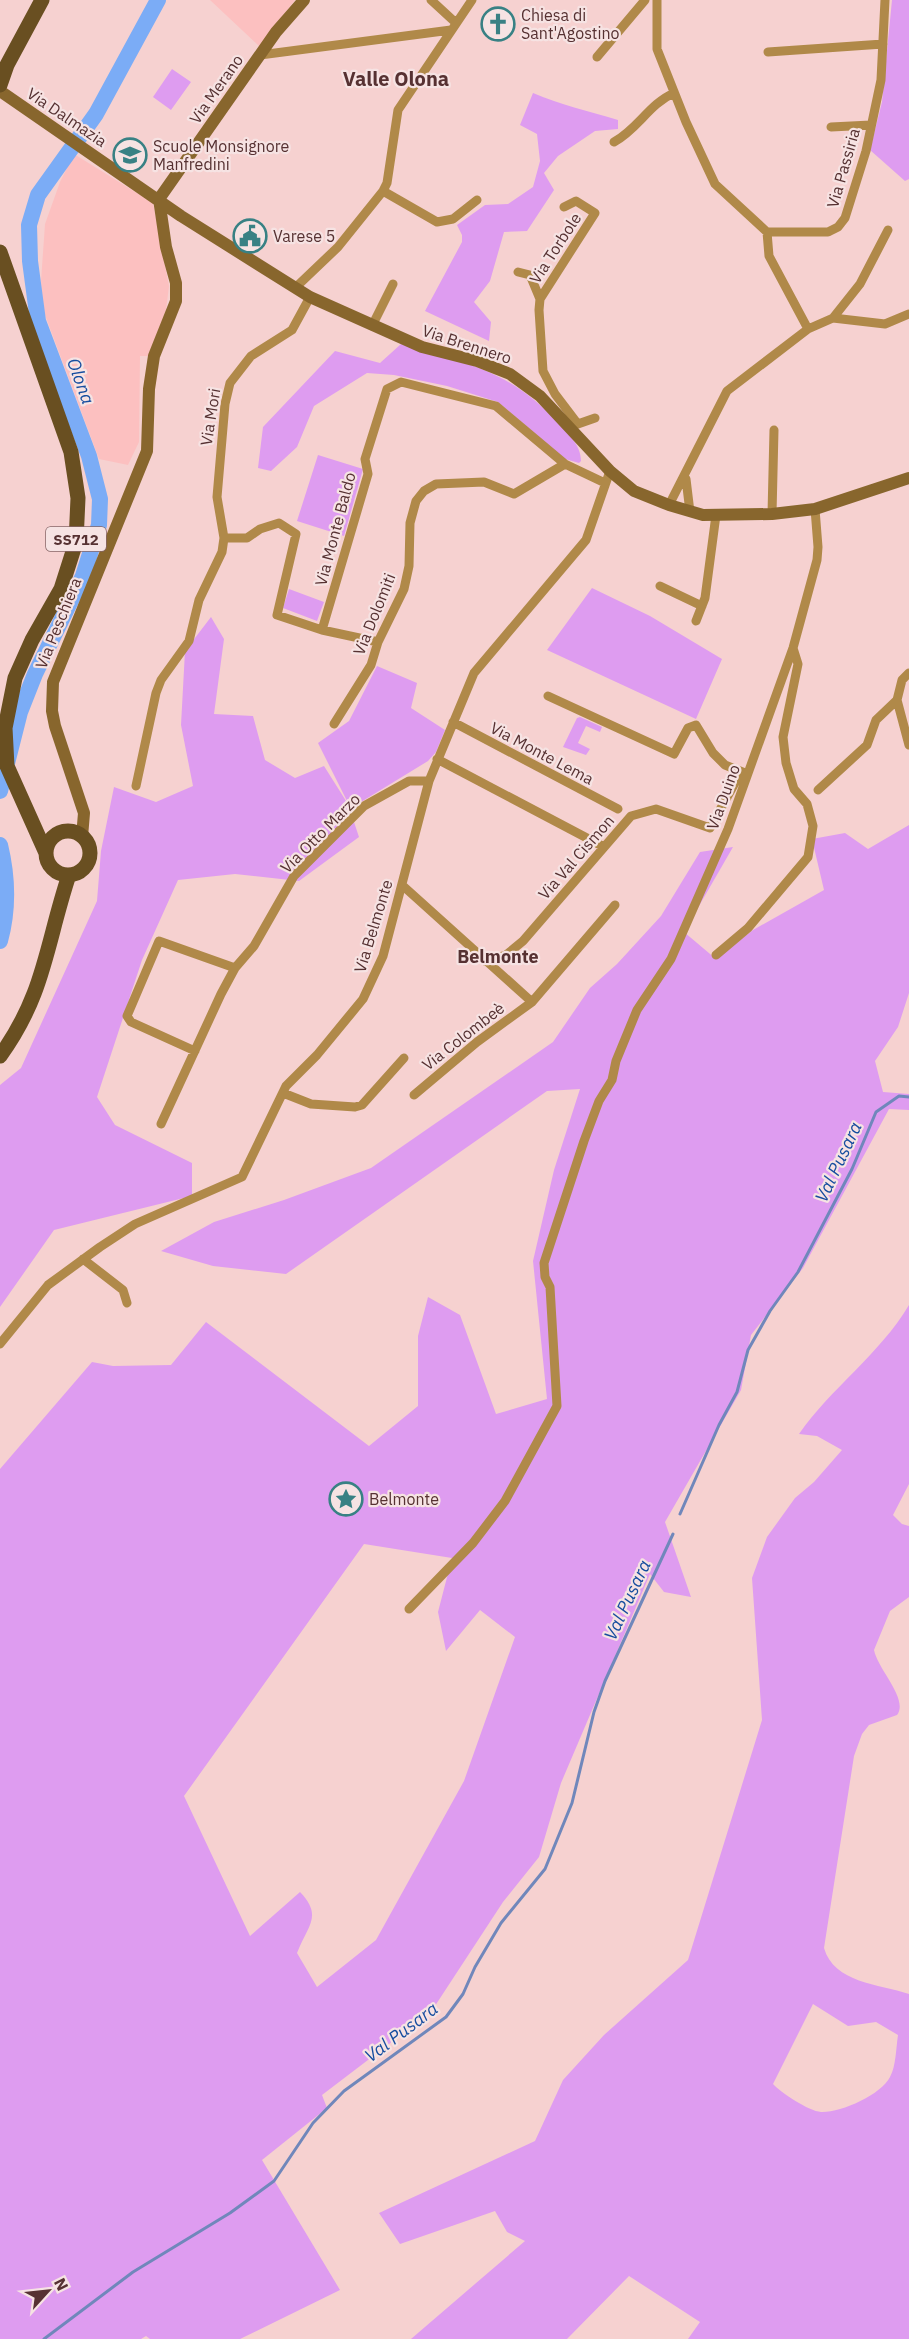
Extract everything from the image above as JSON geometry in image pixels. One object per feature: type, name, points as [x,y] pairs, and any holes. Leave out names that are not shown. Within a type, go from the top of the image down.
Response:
[{"type":"main road","points":[[0,85],[7,65],[42,0]]},
{"type":"main road","name":"SS712","points":[[0,252],[71,452],[78,498],[76,542],[61,589],[32,640],[15,678],[4,728],[7,766],[46,853],[62,873],[61,897],[54,937],[38,990],[0,1056]]},
{"type":"main road","points":[[30,819],[75,831]]},
{"type":"main road","points":[[46,853],[50,841],[75,831]]},
{"type":"main road","name":"Via Peschiera","points":[[62,873],[81,871],[88,860],[89,848],[75,831]]},
{"type":"street","name":"Via Merano","points":[[159,199],[276,32],[304,0]]},
{"type":"street","points":[[431,0],[454,26]]},
{"type":"street","points":[[295,288],[338,247],[383,192],[387,183],[398,110],[472,0]]},
{"type":"street","points":[[597,57],[645,0]]},
{"type":"street","points":[[657,0],[657,49],[715,184],[766,232],[769,256],[808,329]]},
{"type":"street","name":"Via Passiria","points":[[766,232],[828,232],[838,227],[845,218],[871,125],[880,80],[885,0]]},
{"type":"street","points":[[260,56],[454,26]]},
{"type":"street","points":[[768,52],[883,44]]},
{"type":"street","name":"Via Dalmazia","points":[[0,91],[295,288]]},
{"type":"street","points":[[614,142],[633,130],[660,100],[674,93]]},
{"type":"street","name":"Via Passiria","points":[[831,127],[871,125]]},
{"type":"street","points":[[383,192],[437,222],[453,219],[477,200]]},
{"type":"street","name":"Via Peschiera","points":[[75,831],[84,813],[79,791],[55,726],[53,682],[147,452],[149,389],[154,356],[176,301],[176,283],[166,246],[159,199]]},
{"type":"street","name":"Via Torbole","points":[[540,299],[595,213],[576,201],[564,207]]},
{"type":"street","points":[[669,505],[727,391],[808,329],[833,318],[860,284],[888,230]]},
{"type":"street","name":"Via Torbole","points":[[518,272],[530,275],[540,299],[543,371],[574,426]]},
{"type":"street","points":[[372,326],[393,284]]},
{"type":"street","name":"Via Brennero","points":[[295,288],[372,326],[422,347],[477,362],[510,375],[540,396],[574,426],[608,477],[634,491],[690,512],[716,515],[772,514],[815,509],[909,478]]},
{"type":"street","name":"Via Mori","points":[[136,786],[156,693],[161,680],[189,641],[199,600],[222,552],[224,538],[217,496],[225,404],[230,384],[251,356],[292,330],[310,297]]},
{"type":"street","points":[[833,318],[885,324],[909,314]]},
{"type":"street","name":"Via Monte Baldo","points":[[322,630],[368,474],[365,459],[387,389],[401,382],[496,406],[565,464]]},
{"type":"street","points":[[574,426],[595,418]]},
{"type":"street","points":[[772,514],[774,430]]},
{"type":"street","points":[[565,464],[608,477]]},
{"type":"street","name":"Via Dolomiti","points":[[334,724],[371,665],[378,642],[404,590],[409,566],[410,523],[416,501],[424,490],[436,484],[484,482],[514,494],[565,464]]},
{"type":"street","points":[[686,474],[685,486],[690,512]]},
{"type":"street","name":"Via Belmonte","points":[[0,1344],[48,1285],[83,1259],[135,1224],[242,1177],[286,1086],[317,1055],[363,999],[383,956],[429,781],[474,673],[586,540],[608,477]]},
{"type":"street","name":"Via Duino","points":[[409,1609],[473,1543],[505,1501],[556,1406],[550,1287],[545,1277],[544,1263],[584,1140],[599,1101],[612,1080],[616,1061],[637,1011],[671,959],[728,829],[744,773],[800,625],[818,547],[815,509]]},
{"type":"street","points":[[696,621],[702,606],[716,515]]},
{"type":"street","points":[[224,538],[248,538],[260,529],[279,524],[296,534],[277,615],[322,630],[378,642]]},
{"type":"street","points":[[815,590],[820,568],[818,547]]},
{"type":"street","points":[[660,586],[702,606]]},
{"type":"street","points":[[800,625],[804,635]]},
{"type":"street","points":[[716,955],[748,928],[808,857],[813,826],[807,804],[794,789],[786,763],[783,736],[798,664],[793,648]]},
{"type":"street","points":[[909,673],[902,680],[897,700],[909,745]]},
{"type":"street","points":[[548,696],[674,754],[688,728],[696,725],[713,753],[725,765],[744,773]]},
{"type":"street","points":[[818,790],[867,744],[876,720],[897,700]]},
{"type":"street","name":"Via Monte Lema","points":[[453,722],[618,809]]},
{"type":"street","points":[[437,759],[604,847]]},
{"type":"street","name":"Via Val Cismon","points":[[485,962],[506,955],[523,941],[631,816],[656,809],[710,828],[744,773]]},
{"type":"street","name":"Via Otto Marzo","points":[[161,1124],[235,968],[254,946],[294,876],[364,806],[409,781],[429,781]]},
{"type":"street","name":"Via Colombeè","points":[[402,885],[532,1002]]},
{"type":"street","name":"Via Colombeè","points":[[414,1095],[477,1042],[532,1002],[615,905]]},
{"type":"street","points":[[195,1051],[131,1022],[127,1016],[159,941],[235,968]]},
{"type":"street","points":[[283,1093],[310,1104],[355,1107],[362,1105],[404,1058]]},
{"type":"street","points":[[83,1259],[119,1285],[123,1290],[126,1303]]},
{"type":"shaded area","points":[[210,0],[295,0],[259,46]]},
{"type":"shaded area","points":[[892,0],[909,0],[909,179],[905,181],[870,150],[882,102]]},
{"type":"shaded area","points":[[172,69],[191,82],[171,110],[153,97]]},
{"type":"shaded area","points":[[533,93],[618,120],[618,129],[595,131],[558,156],[544,173],[554,190],[527,231],[504,232],[490,281],[474,302],[491,322],[489,341],[425,311],[462,242],[462,235],[457,225],[485,205],[508,204],[533,187],[540,161],[537,134],[520,125]]},
{"type":"shaded area","points":[[74,154],[153,203],[169,286],[166,310],[148,356],[140,356],[139,442],[128,465],[99,459],[42,307],[41,281],[45,224],[60,182]]},
{"type":"shaded area","points":[[401,344],[487,371],[523,391],[570,436],[577,445],[581,461],[579,463],[565,459],[498,402],[447,386],[394,375],[367,373],[314,406],[297,447],[271,471],[258,468],[263,427],[335,351],[380,363]]},
{"type":"shaded area","points":[[318,455],[363,469],[344,536],[297,521]]},
{"type":"shaded area","points":[[592,588],[650,616],[722,659],[696,719],[547,650]]},
{"type":"shaded area","points":[[289,589],[324,602],[317,621],[283,608]]},
{"type":"shaded area","points":[[211,617],[224,639],[214,714],[253,716],[265,760],[295,778],[324,766],[348,804],[359,837],[299,881],[235,874],[178,880],[142,960],[97,1097],[115,1125],[192,1163],[192,1196],[54,1230],[0,1307],[0,1085],[21,1068],[97,901],[101,851],[114,787],[156,802],[193,786],[181,725],[185,651]]},
{"type":"shaded area","points":[[377,666],[417,683],[411,708],[445,730],[436,752],[428,761],[361,802],[352,811],[318,743],[349,721]]},
{"type":"shaded area","points":[[580,717],[602,727],[600,732],[586,726],[578,743],[590,749],[586,755],[563,747],[577,718]]},
{"type":"shaded area","points":[[909,825],[909,993],[898,1027],[875,1061],[883,1092],[909,1094],[909,1110],[889,1109],[803,1268],[751,1335],[741,1390],[665,1522],[691,1597],[664,1592],[650,1574],[561,1783],[539,1857],[503,1902],[431,2012],[322,2095],[327,2108],[262,2160],[340,2290],[240,2339],[150,2339],[146,2336],[141,2339],[0,2339],[0,1469],[92,1362],[113,1366],[171,1365],[206,1322],[369,1446],[418,1406],[418,1336],[428,1297],[460,1315],[496,1414],[547,1399],[533,1261],[554,1170],[580,1089],[547,1091],[286,1274],[213,1266],[161,1251],[214,1222],[284,1200],[371,1168],[553,1042],[590,988],[617,964],[661,916],[700,852],[733,847],[684,932],[716,959],[753,930],[824,890],[812,839],[845,833],[868,849]],"holes":[[[364,1544],[452,1558],[438,1612],[446,1651],[480,1610],[515,1637],[464,1781],[376,1940],[317,1987],[297,1953],[311,1921],[311,1908],[307,1900],[300,1892],[250,1936],[184,1796]]]},
{"type":"shaded area","points":[[909,1305],[909,1484],[893,1515],[902,1524],[909,1526],[909,1597],[890,1611],[874,1650],[896,1693],[900,1708],[897,1715],[869,1725],[862,1734],[854,1756],[824,1948],[829,1960],[847,1975],[909,1994],[909,2339],[688,2339],[700,2322],[629,2276],[567,2339],[411,2339],[525,2241],[507,2232],[495,2211],[400,2244],[379,2213],[535,2141],[563,2080],[604,2035],[688,1960],[762,1720],[752,1578],[767,1537],[795,1498],[814,1482],[842,1450],[817,1436],[799,1434],[897,1323]],"holes":[[[813,2004],[848,2026],[876,2022],[898,2035],[892,2073],[878,2090],[849,2106],[821,2112],[796,2101],[773,2084]]]},
{"type":"waterway","name":"Olona","points":[[0,791],[20,712],[35,674],[83,576],[99,525],[100,499],[89,456],[38,321],[30,261],[29,225],[38,195],[96,114],[158,0]]},
{"type":"waterway","name":"Olona","points":[[0,845],[5,869],[6,893],[5,917],[0,941]]},
{"type":"waterway","name":"Val Pusara","points":[[680,1514],[719,1425],[737,1392],[748,1350],[770,1311],[798,1272],[852,1169],[876,1112],[899,1096],[909,1097]]},
{"type":"waterway","name":"Val Pusara","points":[[44,2339],[133,2272],[230,2213],[274,2181],[313,2123],[344,2091],[446,2017],[463,1994],[475,1967],[501,1923],[545,1869],[572,1803],[594,1712],[605,1681],[673,1534]]},
{"type":"place","name":"Chiesa di Sant'Agostino","points":[[498,24]]},
{"type":"place","name":"Scuole Monsignore Manfredini","points":[[130,155]]},
{"type":"place","name":"Varese 5","points":[[250,236]]},
{"type":"place","name":"Belmonte","points":[[346,1499]]},
{"type":"district","name":"Valle Olona","points":[[396,78]]},
{"type":"district","name":"Belmonte","points":[[498,956]]}]
